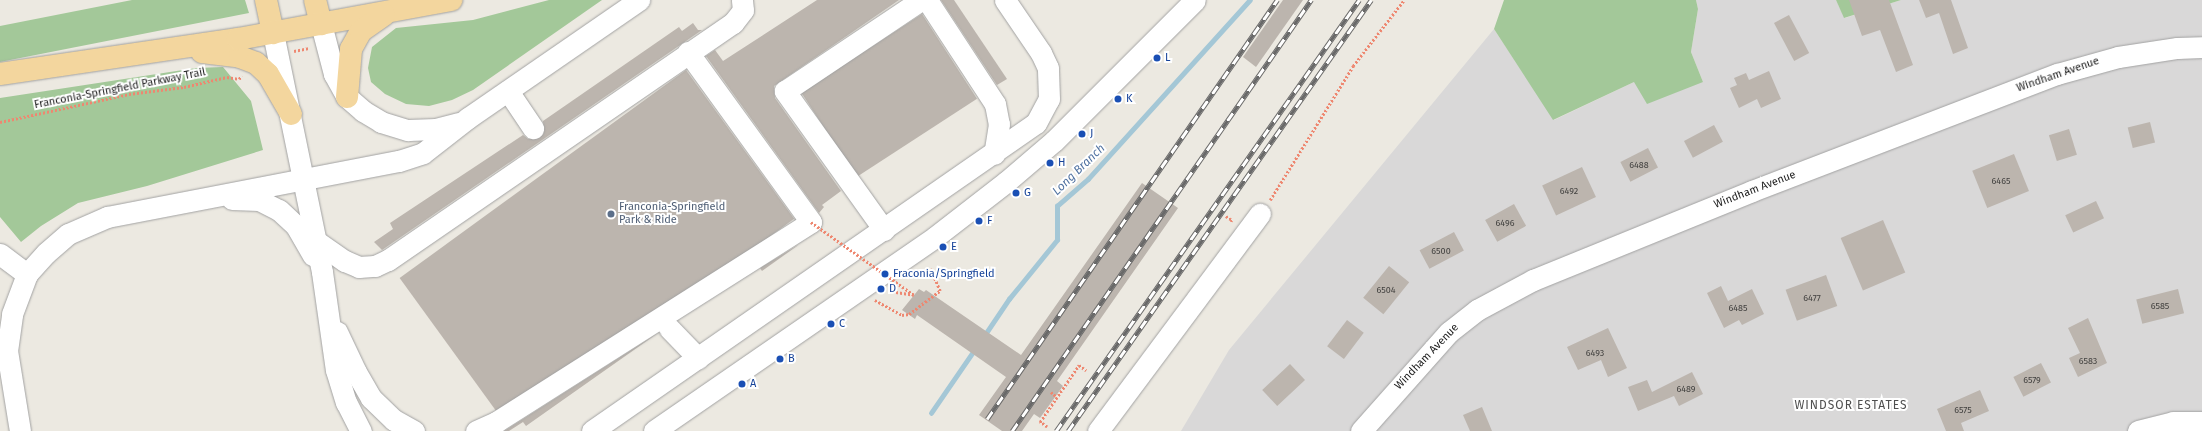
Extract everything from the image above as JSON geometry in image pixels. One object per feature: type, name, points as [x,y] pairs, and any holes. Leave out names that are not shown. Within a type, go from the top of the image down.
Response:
[{"type":"main road","points":[[266,0],[273,33]]},
{"type":"main road","points":[[315,0],[321,24]]},
{"type":"main road","points":[[0,74],[177,49],[451,0]]},
{"type":"main road","points":[[348,97],[349,60],[357,37],[368,25],[389,12]]},
{"type":"main road","points":[[177,49],[240,57],[256,63],[268,74],[291,114]]},
{"type":"street","points":[[20,431],[8,340],[15,301],[27,274],[56,243],[94,221],[206,199],[243,189],[415,156],[431,148],[468,118],[639,0]]},
{"type":"street","points":[[316,241],[345,261],[366,267],[382,264],[738,19],[743,10],[742,0]]},
{"type":"street","points":[[884,230],[785,90],[921,0]]},
{"type":"street","points":[[927,0],[988,92],[998,116],[994,154]]},
{"type":"street","points":[[654,431],[935,237],[984,200],[1054,141],[1195,0]]},
{"type":"street","points":[[592,431],[994,154],[1036,123],[1049,98],[1049,78],[1045,60],[1011,4]]},
{"type":"street","points":[[321,24],[334,74],[348,97],[372,118],[399,129],[418,131],[436,129],[468,118]]},
{"type":"street","points":[[273,33],[291,114],[322,272],[330,315],[338,380],[346,402],[361,431]]},
{"type":"street","name":"Windham Avenue","points":[[1361,431],[1448,332],[1477,310],[1533,280],[1752,191],[2057,74],[2118,57],[2177,48],[2202,47]]},
{"type":"street","points":[[476,431],[524,403],[811,222],[688,52]]},
{"type":"street","points":[[508,91],[533,128]]},
{"type":"street","points":[[206,199],[252,199],[279,210],[296,226],[322,272]]},
{"type":"street","points":[[1098,431],[1260,214]]},
{"type":"street","points":[[1,256],[27,274]]},
{"type":"street","points":[[330,315],[356,372],[372,398],[394,420],[414,431]]},
{"type":"street","points":[[669,328],[698,358]]},
{"type":"street","points":[[2138,431],[2173,422],[2202,422]]},
{"type":"path","points":[[1260,214],[1353,66],[1404,0]]},
{"type":"path","name":"Franconia-Springfield Parkway Trail","points":[[0,122],[129,94],[184,87],[227,77],[239,79],[242,74]]},
{"type":"path","points":[[811,222],[914,295],[896,292]]},
{"type":"path","points":[[879,304],[902,315],[909,314],[936,296],[940,291],[930,269]]},
{"type":"path","points":[[1047,427],[1040,422],[1057,397],[1079,365],[1086,370]]},
{"type":"path","points":[[1051,392],[1057,397]]},
{"type":"shaded area","points":[[1696,0],[1836,0],[1845,18],[1901,0],[2202,0],[2202,431],[1181,431],[1229,350],[1494,29],[1554,120],[1634,82],[1703,82],[1691,52],[1698,9]]},
{"type":"green space","points":[[132,0],[245,0],[249,13],[0,62],[0,26]]},
{"type":"green space","points":[[549,0],[602,0],[473,90],[452,100],[429,106],[406,104],[385,94],[371,82],[368,68],[372,47],[396,28],[473,20]]},
{"type":"green space","points":[[1504,0],[1696,0],[1698,9],[1691,52],[1703,82],[1647,104],[1634,82],[1553,120],[1494,29]]},
{"type":"green space","points":[[1836,0],[1901,0],[1844,18]]},
{"type":"green space","points":[[223,67],[251,101],[263,150],[147,186],[78,203],[41,226],[21,242],[0,217],[0,98],[196,68]]},
{"type":"building","points":[[817,0],[899,0],[774,86],[775,98],[841,191],[822,205],[824,207],[819,213],[706,56],[715,50],[723,61]]},
{"type":"building","points":[[941,0],[954,0],[1007,79],[997,85]]},
{"type":"building","points":[[1283,0],[1303,0],[1256,67],[1243,57]]},
{"type":"building","points":[[1849,0],[1889,0],[1913,65],[1896,72],[1880,30],[1862,36]]},
{"type":"building","points":[[1919,0],[1951,0],[1968,48],[1953,54],[1939,13],[1926,18]]},
{"type":"building","points":[[922,14],[977,99],[856,177],[801,92]]},
{"type":"building","points":[[1789,15],[1809,53],[1794,61],[1774,23]]},
{"type":"building","points":[[693,23],[698,30],[702,30],[382,250],[374,242],[393,229],[390,223],[523,135],[528,139],[539,138],[544,133],[543,121],[679,27],[682,31]]},
{"type":"building","points":[[686,70],[794,219],[508,427],[400,278]]},
{"type":"building","points":[[1769,71],[1781,99],[1761,108],[1757,99],[1739,108],[1730,88],[1737,85],[1734,78],[1746,73],[1749,80]]},
{"type":"building","points":[[2150,122],[2155,142],[2133,148],[2128,128]]},
{"type":"building","points":[[1714,125],[1723,142],[1693,158],[1684,141]]},
{"type":"building","points":[[2069,129],[2077,155],[2057,161],[2049,135]]},
{"type":"building","points":[[1648,148],[1658,168],[1630,182],[1620,162]]},
{"type":"building","points":[[2014,154],[2029,191],[1987,208],[1972,171]]},
{"type":"building","points":[[1582,167],[1596,197],[1556,216],[1542,186]]},
{"type":"building","points":[[1142,183],[1178,208],[1057,381],[1063,386],[1040,418],[1034,414],[1022,431],[1002,431],[979,415],[1006,377],[917,315],[915,319],[902,310],[919,289],[924,292],[926,290],[1021,355]]},
{"type":"building","points":[[2096,201],[2104,218],[2073,233],[2065,215]]},
{"type":"building","points":[[1514,204],[1526,226],[1497,242],[1485,220]]},
{"type":"building","points":[[1883,220],[1905,272],[1863,290],[1841,238]]},
{"type":"building","points":[[1454,232],[1464,251],[1429,269],[1420,250]]},
{"type":"building","points":[[798,245],[762,271],[760,268]]},
{"type":"building","points":[[1389,266],[1409,282],[1383,314],[1363,298]]},
{"type":"building","points":[[1826,275],[1837,306],[1797,321],[1786,290]]},
{"type":"building","points":[[1721,286],[1728,301],[1752,289],[1764,314],[1742,325],[1739,320],[1724,328],[1707,293]]},
{"type":"building","points":[[2178,289],[2184,313],[2142,324],[2136,299]]},
{"type":"building","points":[[2088,318],[2107,363],[2078,377],[2069,358],[2080,353],[2068,328]]},
{"type":"building","points":[[1347,320],[1364,333],[1344,359],[1327,346]]},
{"type":"building","points":[[1608,328],[1627,368],[1608,377],[1601,360],[1578,370],[1567,347]]},
{"type":"building","points":[[658,333],[526,426],[523,422],[509,431],[504,431]]},
{"type":"building","points":[[2041,363],[2051,383],[2023,397],[2013,377]]},
{"type":"building","points":[[1290,364],[1305,380],[1277,406],[1262,390]]},
{"type":"building","points":[[1692,372],[1703,394],[1679,406],[1674,396],[1638,411],[1628,387],[1647,380],[1652,392]]},
{"type":"building","points":[[1980,390],[1989,411],[1961,423],[1964,431],[1946,431],[1937,409]]},
{"type":"building","points":[[1482,407],[1492,431],[1470,431],[1463,415]]},
{"type":"waterway","name":"Long Branch","points":[[984,336],[1009,299],[1057,240],[1057,206],[1088,179],[1250,0]]},
{"type":"waterway","name":"Long Branch","points":[[931,413],[975,349]]},
{"type":"railway","points":[[987,419],[1277,0]]},
{"type":"railway","points":[[1012,431],[1311,0]]},
{"type":"railway","points":[[1056,431],[1359,0]]},
{"type":"railway","points":[[1068,431],[1371,0]]},
{"type":"place","name":"L","points":[[1157,58]]},
{"type":"place","name":"K","points":[[1118,99]]},
{"type":"place","name":"J","points":[[1082,134]]},
{"type":"place","name":"H","points":[[1050,163]]},
{"type":"place","name":"G","points":[[1016,193]]},
{"type":"place","name":"Franconia-Springfield Park & Ride","points":[[611,214]]},
{"type":"place","name":"F","points":[[979,221]]},
{"type":"place","name":"E","points":[[943,247]]},
{"type":"place","name":"Fraconia/Springfield","points":[[885,274]]},
{"type":"place","name":"D","points":[[881,289]]},
{"type":"place","name":"C","points":[[831,324]]},
{"type":"place","name":"B","points":[[780,359]]},
{"type":"place","name":"A","points":[[742,384]]},
{"type":"district","name":"WINDSOR ESTATES","points":[[1851,406]]}]
